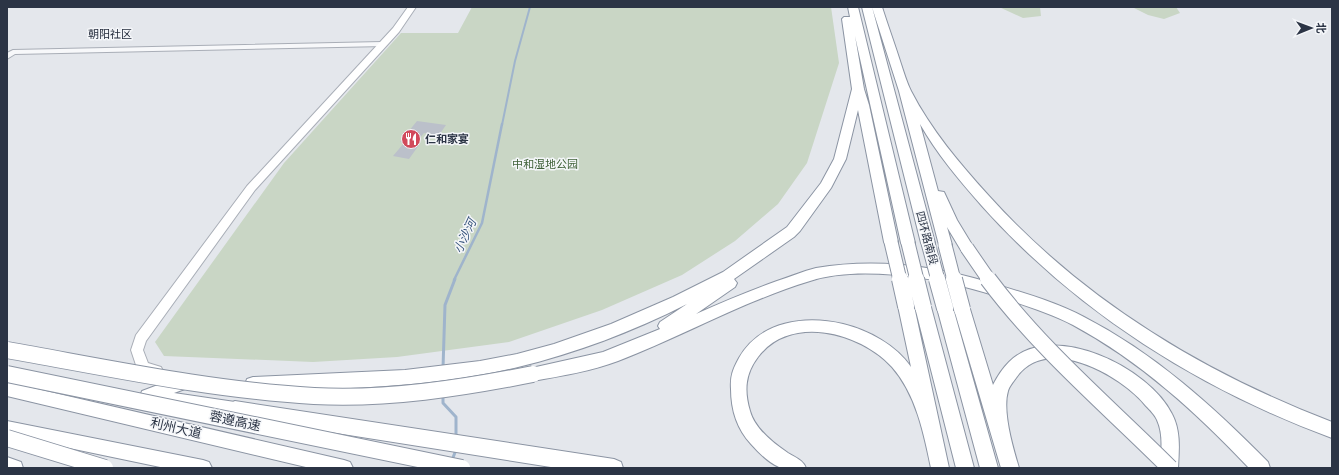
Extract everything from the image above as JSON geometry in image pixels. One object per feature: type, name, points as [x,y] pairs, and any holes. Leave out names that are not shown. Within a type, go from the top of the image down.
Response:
[{"type":"highway","points":[[845,7],[865,98],[892,242],[940,467]]},
{"type":"highway","name":"四环路南段","points":[[853,7],[865,98],[908,243],[965,468]]},
{"type":"highway","name":"四环路南段","points":[[867,7],[928,244],[954,308],[989,468]]},
{"type":"highway","points":[[877,7],[909,99],[944,245],[954,308],[1010,468]]},
{"type":"highway","points":[[636,346],[720,290],[770,251],[795,228],[826,185],[840,159],[865,98]]},
{"type":"highway","points":[[909,99],[947,156],[998,216],[1043,259],[1078,289],[1127,324],[1182,360],[1251,395],[1332,430]]},
{"type":"highway","points":[[920,147],[950,220],[983,274],[1025,326],[1058,361],[1169,468]]},
{"type":"highway","points":[[253,384],[419,376],[510,362],[553,352],[614,331],[719,281],[795,228]]},
{"type":"highway","points":[[7,350],[199,384],[315,396],[388,395],[484,384],[611,357],[748,297],[814,275],[861,269],[909,269],[942,274],[1023,299],[1078,320],[1133,355],[1180,390],[1223,428],[1261,468]]},
{"type":"highway","points":[[797,468],[773,454],[749,430],[738,402],[739,374],[752,352],[765,339],[787,328],[810,325],[830,326],[847,331],[879,346],[898,364],[913,387],[932,428]]},
{"type":"highway","points":[[1000,437],[999,389],[1013,366],[1034,353],[1066,352],[1093,359],[1117,371],[1140,388],[1162,413],[1171,438],[1169,468]]},
{"type":"highway","name":"蓉遵高速","points":[[7,374],[462,468]]},
{"type":"highway","points":[[87,407],[149,396],[200,376]]},
{"type":"highway","name":"利州大道","points":[[7,390],[87,407],[344,468]]},
{"type":"highway","points":[[149,396],[614,468]]},
{"type":"highway","points":[[11,432],[92,468]]},
{"type":"highway","points":[[11,432],[105,468]]},
{"type":"highway","points":[[11,432],[203,468]]},
{"type":"highway","points":[[7,466],[14,468]]},
{"type":"main road","points":[[382,44],[405,7]]},
{"type":"main road","points":[[253,384],[150,370],[143,367],[137,350],[140,339],[251,188],[396,30],[412,7]]},
{"type":"street","points":[[7,57],[13,52],[382,44]]},
{"type":"green space","name":"中和湿地公园","points":[[472,7],[831,7],[839,63],[807,163],[778,204],[735,241],[682,275],[602,310],[509,342],[397,357],[313,362],[164,356],[155,342],[284,163],[401,33],[458,33]]},
{"type":"green space","points":[[999,7],[1040,7],[1041,16],[1023,18]]},
{"type":"green space","points":[[1132,7],[1176,7],[1180,13],[1164,19],[1148,15]]},
{"type":"building","name":"仁和家宴","points":[[417,121],[446,125],[439,135],[424,133],[415,144],[419,145],[409,159],[393,156],[404,143],[400,142]]},
{"type":"waterway","name":"小沙河","points":[[502,125],[515,61],[530,7]]},
{"type":"waterway","name":"小沙河","points":[[454,280],[482,223],[502,124]]},
{"type":"waterway","name":"小沙河","points":[[443,368],[445,305],[455,279]]},
{"type":"waterway","name":"小沙河","points":[[443,395],[443,403],[456,417],[456,437]]},
{"type":"waterway","name":"小沙河","points":[[452,460],[456,450]]},
{"type":"place","name":"仁和家宴","points":[[411,139]]},
{"type":"district","name":"朝阳社区","points":[[110,34]]}]
